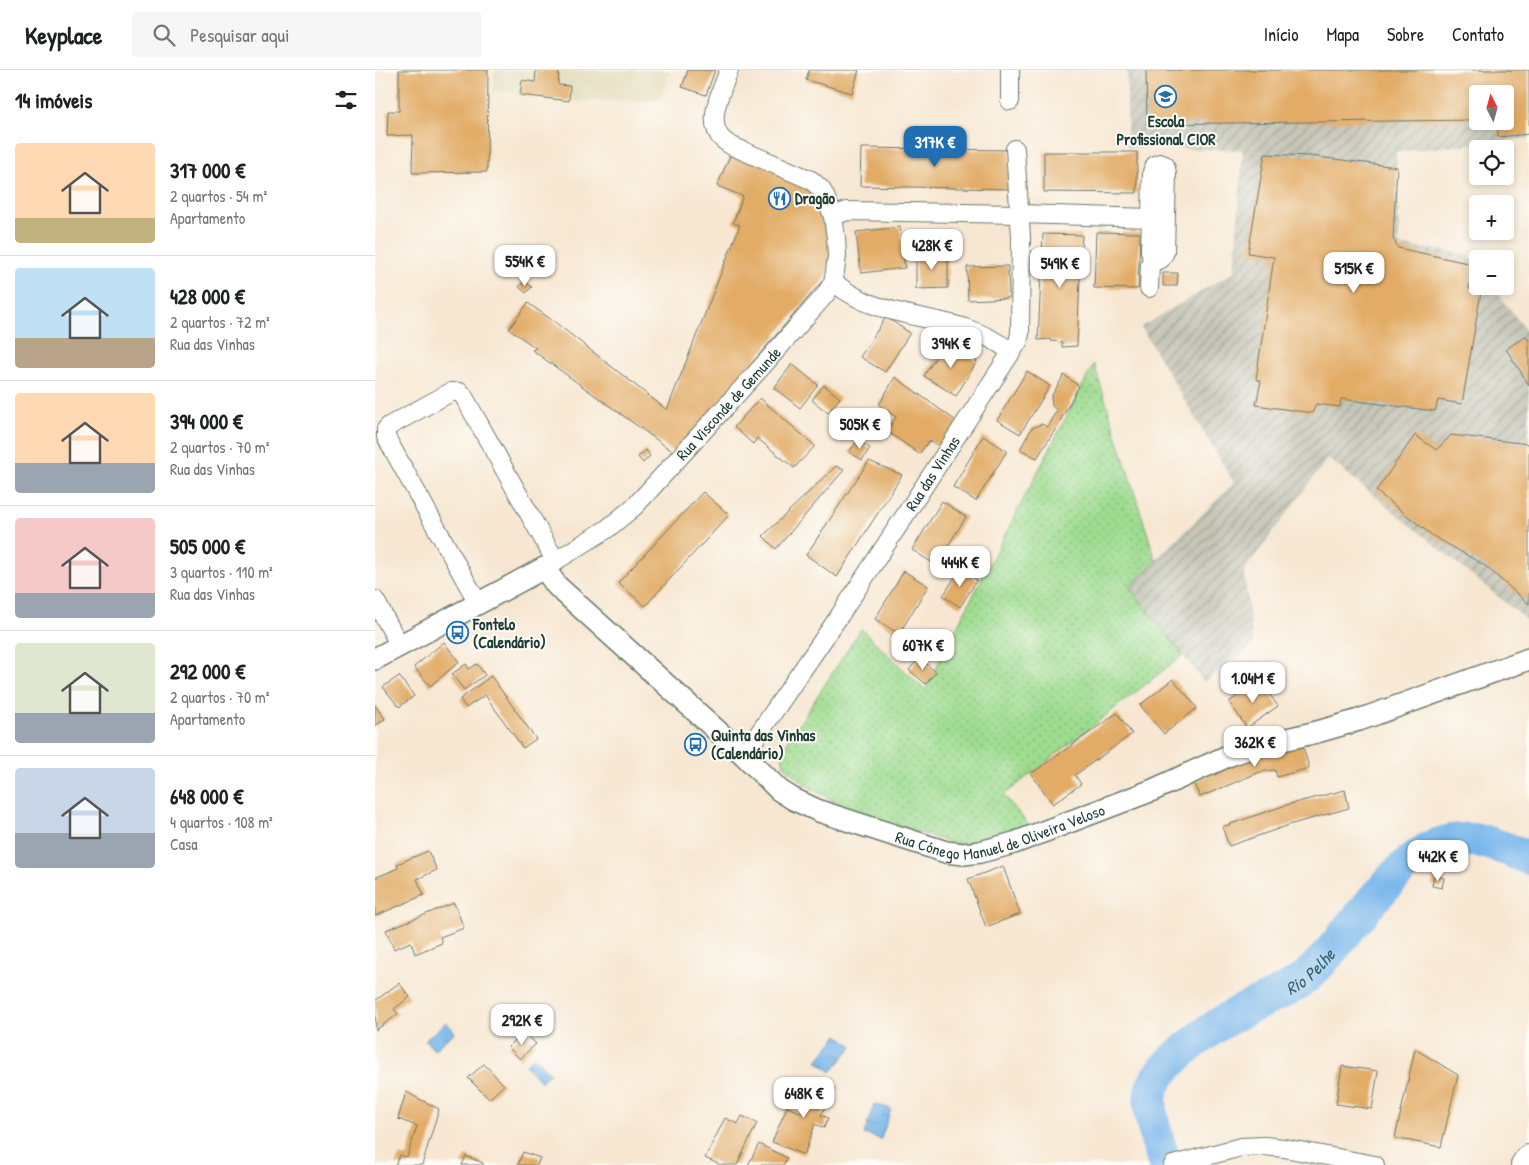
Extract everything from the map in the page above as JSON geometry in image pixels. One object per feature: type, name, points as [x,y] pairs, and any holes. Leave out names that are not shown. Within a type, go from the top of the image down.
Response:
[{"type":"main road","points":[[1525,1165],[1529,1159]]},
{"type":"street","name":"Rua Visconde de Gemunde","points":[[375,659],[550,565],[607,530],[647,494],[825,295],[833,282],[837,256],[833,216],[821,189],[811,180],[732,146],[722,139],[716,129],[715,118],[718,100],[729,70]]},
{"type":"street","points":[[1010,70],[1010,101]]},
{"type":"street","name":"Rua das Vinhas","points":[[744,754],[840,615],[1010,351],[1018,342],[1021,237],[1015,149]]},
{"type":"street","points":[[1149,288],[1152,258],[1152,172],[1155,165],[1160,163],[1165,165],[1167,173],[1165,252],[1161,259],[1156,261],[1152,258]]},
{"type":"street","points":[[833,216],[847,211],[1151,218]]},
{"type":"street","points":[[833,282],[857,298],[877,306],[969,328],[995,340],[1010,351]]},
{"type":"street","points":[[478,602],[385,433],[389,426],[451,392],[460,392],[463,395],[550,565]]},
{"type":"street","name":"Rua Cónego Manuel de Oliveira Veloso","points":[[550,565],[564,593],[744,754],[779,790],[819,811],[946,852],[964,854],[1015,843],[1153,790],[1230,755],[1359,720],[1529,659]]},
{"type":"street","points":[[375,600],[400,646]]},
{"type":"street","points":[[1175,1165],[1241,1147],[1264,1146],[1375,1165]]},
{"type":"shaded area","points":[[494,70],[670,70],[661,100],[569,101],[493,91]]},
{"type":"shaded area","points":[[1127,70],[1529,70],[1529,138],[1469,140],[1469,144],[1396,152],[1399,245],[1467,254],[1469,257],[1469,295],[1499,295],[1529,334],[1529,622],[1328,458],[1244,571],[1253,645],[1204,682],[1128,587],[1234,483],[1141,327],[1234,272],[1243,150],[1127,147]]},
{"type":"green space","points":[[1094,364],[1156,561],[1129,587],[1183,655],[1004,795],[1031,828],[981,845],[955,844],[849,810],[804,784],[784,765],[781,752],[861,629],[925,690]]},
{"type":"water","points":[[446,1022],[455,1032],[434,1050],[425,1040]]},
{"type":"water","points":[[838,1035],[853,1046],[831,1072],[817,1061]]},
{"type":"water","points":[[534,1057],[550,1073],[541,1082],[525,1065]]},
{"type":"water","points":[[874,1104],[891,1109],[881,1139],[864,1134]]},
{"type":"building","points":[[399,70],[488,70],[487,172],[412,173],[413,135],[387,136],[388,111],[399,111]]},
{"type":"building","points":[[536,70],[559,70],[558,85],[570,86],[569,101],[520,95],[522,80],[535,82]]},
{"type":"building","points":[[688,70],[715,70],[706,95],[682,87]]},
{"type":"building","points":[[809,70],[859,70],[852,93],[806,80]]},
{"type":"building","points":[[1146,70],[1529,70],[1529,134],[1498,137],[1498,130],[1514,130],[1514,85],[1469,85],[1469,120],[1147,124]]},
{"type":"building","points":[[861,148],[1010,150],[1009,189],[860,186]]},
{"type":"building","points":[[732,151],[810,184],[822,199],[833,251],[825,278],[675,453],[532,350],[536,348],[509,329],[528,303],[667,410],[740,225],[733,223],[743,196],[717,186]]},
{"type":"building","points":[[1044,152],[1137,152],[1137,193],[1044,192]]},
{"type":"building","points":[[1265,154],[1310,156],[1397,167],[1393,238],[1398,248],[1469,263],[1469,295],[1480,295],[1462,404],[1438,400],[1435,411],[1341,399],[1340,407],[1316,404],[1312,413],[1256,405],[1261,381],[1256,379],[1274,257],[1248,253]]},
{"type":"building","points":[[900,227],[905,268],[861,273],[856,232]]},
{"type":"building","points":[[1096,232],[1140,233],[1138,289],[1094,288]]},
{"type":"building","points":[[1043,234],[1082,235],[1077,346],[1062,347],[1062,342],[1051,341],[1051,339],[1038,340]]},
{"type":"building","points":[[916,253],[948,253],[948,288],[916,289]]},
{"type":"building","points":[[1008,266],[1009,298],[968,300],[967,267]]},
{"type":"building","points":[[1163,273],[1178,273],[1177,286],[1163,286]]},
{"type":"building","points":[[524,281],[532,287],[526,293],[519,287]]},
{"type":"building","points":[[886,317],[910,333],[885,372],[860,357]]},
{"type":"building","points":[[1526,336],[1529,341],[1529,385],[1506,349]]},
{"type":"building","points":[[945,342],[977,361],[956,396],[924,376]]},
{"type":"building","points":[[792,364],[818,385],[800,408],[774,388]]},
{"type":"building","points":[[1027,371],[1050,386],[1020,434],[997,420]]},
{"type":"building","points":[[1064,375],[1079,386],[1058,425],[1037,458],[1020,449],[1032,428],[1042,424],[1047,427],[1057,410],[1052,406],[1051,397]]},
{"type":"building","points":[[895,377],[959,423],[941,447],[929,441],[919,454],[887,431],[896,417],[879,405]]},
{"type":"building","points":[[824,385],[840,398],[828,413],[812,400]]},
{"type":"building","points":[[760,398],[815,446],[794,468],[757,438],[753,444],[734,427]]},
{"type":"building","points":[[1415,435],[1436,450],[1451,435],[1529,444],[1529,604],[1484,565],[1433,536],[1376,491]]},
{"type":"building","points":[[983,436],[1007,451],[976,501],[953,487]]},
{"type":"building","points":[[858,440],[870,448],[862,460],[849,452]]},
{"type":"building","points":[[646,450],[650,456],[643,463],[638,457]]},
{"type":"building","points":[[869,461],[902,475],[837,577],[806,555]]},
{"type":"building","points":[[836,466],[844,470],[776,549],[763,536]]},
{"type":"building","points":[[703,492],[729,515],[645,606],[618,583]]},
{"type":"building","points":[[942,501],[966,517],[936,565],[912,550]]},
{"type":"building","points":[[960,569],[977,580],[960,607],[943,596]]},
{"type":"building","points":[[904,571],[928,586],[899,634],[875,619]]},
{"type":"building","points":[[444,642],[459,662],[430,686],[414,667]]},
{"type":"building","points":[[919,658],[936,672],[926,684],[909,670]]},
{"type":"building","points":[[466,664],[469,669],[477,664],[485,675],[464,690],[452,674]]},
{"type":"building","points":[[399,676],[414,696],[399,707],[383,687]]},
{"type":"building","points":[[491,676],[536,739],[523,748],[485,695],[466,708],[460,699]]},
{"type":"building","points":[[1173,679],[1197,708],[1164,734],[1140,705]]},
{"type":"building","points":[[1259,680],[1278,706],[1247,728],[1229,702]]},
{"type":"building","points":[[375,705],[385,719],[375,726]]},
{"type":"building","points":[[1117,713],[1132,734],[1075,775],[1081,784],[1053,804],[1031,774]]},
{"type":"building","points":[[1302,742],[1309,768],[1277,777],[1275,770],[1260,772],[1200,797],[1193,782],[1229,765]]},
{"type":"building","points":[[1345,790],[1349,808],[1292,824],[1229,846],[1222,827],[1286,805]]},
{"type":"building","points":[[428,851],[437,870],[417,879],[424,895],[375,916],[375,878],[398,868],[397,864]]},
{"type":"building","points":[[1003,866],[1020,914],[986,927],[968,879]]},
{"type":"building","points":[[1434,876],[1444,878],[1442,888],[1432,886]]},
{"type":"building","points":[[454,903],[464,928],[440,937],[442,943],[415,954],[411,942],[394,949],[386,930]]},
{"type":"building","points":[[399,983],[410,997],[394,1009],[398,1014],[376,1030],[375,1001]]},
{"type":"building","points":[[524,1032],[536,1044],[520,1059],[508,1047]]},
{"type":"building","points":[[1415,1049],[1458,1075],[1441,1147],[1395,1138]]},
{"type":"building","points":[[484,1064],[504,1085],[489,1099],[468,1078]]},
{"type":"building","points":[[1342,1066],[1378,1071],[1372,1109],[1336,1104]]},
{"type":"building","points":[[815,1079],[835,1088],[821,1115],[828,1118],[824,1128],[815,1124],[804,1155],[772,1142],[787,1107],[805,1114],[808,1107],[802,1105]]},
{"type":"building","points":[[406,1092],[439,1109],[422,1165],[395,1165],[400,1155],[407,1157],[417,1126],[398,1119]]},
{"type":"building","points":[[742,1116],[757,1123],[737,1165],[721,1165],[705,1158],[725,1118],[738,1124]]},
{"type":"building","points":[[759,1144],[787,1158],[783,1165],[748,1165]]},
{"type":"building","points":[[523,1152],[540,1158],[537,1165],[518,1165]]},
{"type":"building","points":[[466,1156],[483,1163],[483,1165],[462,1165]]},
{"type":"waterway","name":"Rio Pelhe","points":[[1165,1165],[1153,1124],[1150,1102],[1151,1092],[1160,1074],[1180,1054],[1205,1034],[1230,1018],[1282,992],[1306,977],[1323,960],[1395,875],[1428,849],[1445,842],[1470,840],[1493,844],[1529,858]]},
{"type":"place","name":"Escola Profissional CIOR","points":[[1166,97]]},
{"type":"place","name":"Dragão","points":[[779,198]]},
{"type":"place","name":"Fontelo (Calendário)","points":[[457,633]]},
{"type":"place","name":"Quinta das Vinhas (Calendário)","points":[[695,744]]}]
